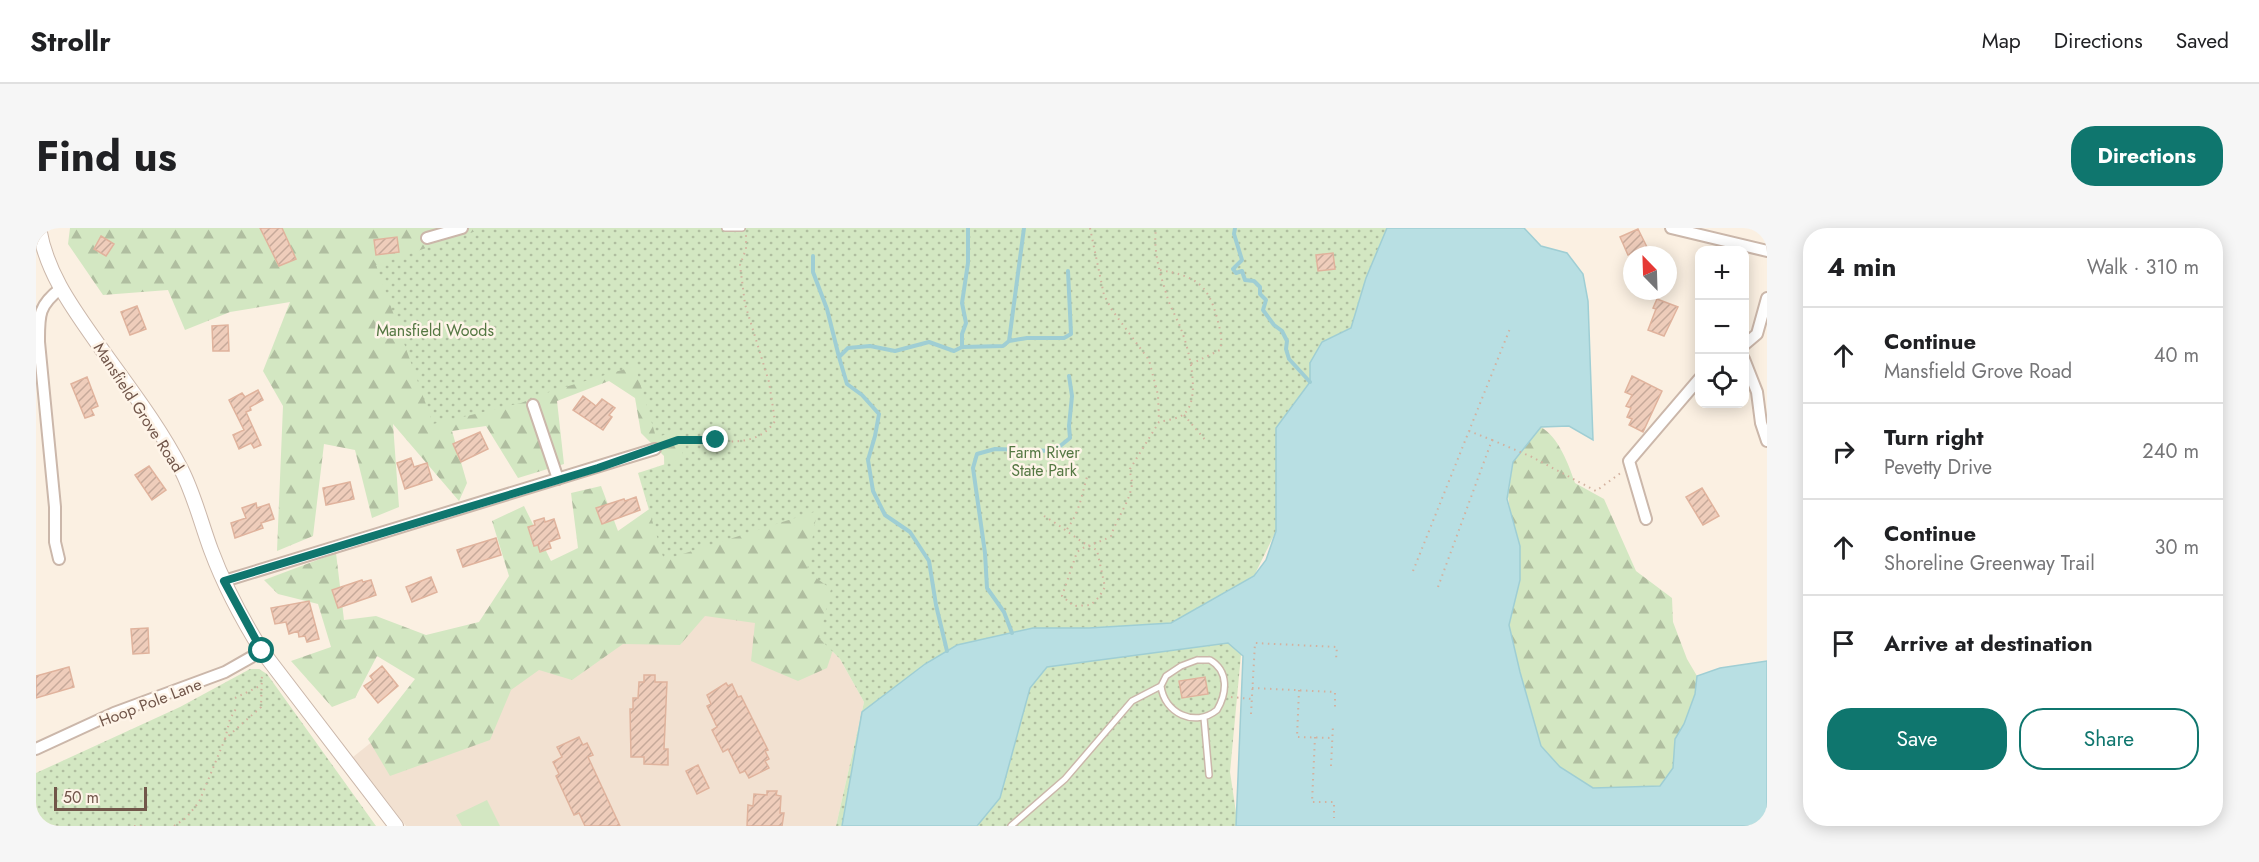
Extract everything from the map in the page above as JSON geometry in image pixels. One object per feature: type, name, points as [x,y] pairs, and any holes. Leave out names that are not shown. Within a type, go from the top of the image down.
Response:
[{"type":"street","name":"Mansfield Grove Road","points":[[39,228],[45,256],[60,289],[173,454],[192,493],[211,551],[224,581],[264,655],[396,826]]},
{"type":"street","points":[[427,238],[462,228]]},
{"type":"street","points":[[1671,228],[1767,251]]},
{"type":"street","points":[[59,559],[39,342],[39,320],[42,307],[60,289]]},
{"type":"street","points":[[1749,340],[1757,333],[1767,298]]},
{"type":"street","points":[[1749,369],[1762,395],[1761,423],[1767,441]]},
{"type":"street","points":[[1646,519],[1629,461],[1695,384]]},
{"type":"street","points":[[533,405],[558,479]]},
{"type":"street","points":[[224,581],[655,449]]},
{"type":"street","name":"Hoop Pole Lane","points":[[36,749],[114,713],[264,655]]},
{"type":"lane","points":[[725,228],[745,228]]},
{"type":"lane","points":[[1197,660],[1210,660],[1215,663],[1222,671],[1225,685],[1217,710],[1204,718],[1190,719],[1174,709],[1162,694],[1161,686],[1166,676],[1181,666],[1197,660]]},
{"type":"lane","points":[[1011,826],[1065,779],[1132,701],[1161,686]]},
{"type":"lane","points":[[1204,718],[1209,775]]},
{"type":"path","points":[[655,449],[678,440],[744,441],[769,430],[775,421],[769,381],[745,304],[741,279],[740,265],[746,249],[745,228]]},
{"type":"path","points":[[1044,516],[1067,529],[1088,546],[1097,550],[1105,586],[1091,605],[1074,606],[1062,596],[1064,586],[1077,552],[1088,546],[1100,543],[1111,536],[1115,522],[1128,498],[1132,483],[1130,469],[1159,422],[1158,395],[1149,360],[1112,310],[1104,295],[1090,228]]},
{"type":"path","points":[[1156,228],[1154,244],[1160,270],[1167,297],[1182,332],[1191,364],[1192,403],[1184,415],[1159,422]]},
{"type":"path","points":[[1160,270],[1181,274],[1199,282],[1211,297],[1222,342],[1220,350],[1191,364]]},
{"type":"path","points":[[1413,571],[1511,326]]},
{"type":"path","points":[[1184,415],[1207,442]]},
{"type":"path","points":[[1469,431],[1532,457],[1596,490],[1630,466]]},
{"type":"path","points":[[1438,587],[1492,440]]},
{"type":"path","points":[[1067,529],[1081,505],[1087,477]]},
{"type":"path","points":[[1251,714],[1255,644],[1337,647],[1336,659]]},
{"type":"path","points":[[225,739],[261,707],[264,655]]},
{"type":"path","points":[[235,698],[262,685]]},
{"type":"path","points":[[1252,688],[1335,692],[1335,711]]},
{"type":"path","points":[[1299,690],[1297,736],[1333,738]]},
{"type":"path","points":[[1239,698],[1252,699]]},
{"type":"path","points":[[174,826],[186,818],[199,802],[225,739],[230,719],[237,707]]},
{"type":"path","points":[[1331,766],[1333,725]]},
{"type":"path","points":[[1315,737],[1312,802],[1334,802],[1334,818]]},
{"type":"path","points":[[134,826],[145,826]]},
{"type":"shaded area","points":[[672,586],[819,638],[840,659],[864,702],[836,826],[406,826],[353,757],[398,721]]},
{"type":"green space","name":"Mansfield Woods","points":[[70,228],[814,228],[847,607],[827,668],[798,681],[751,661],[755,623],[705,616],[680,645],[623,644],[572,680],[539,670],[511,690],[490,740],[390,776],[368,739],[415,679],[377,656],[355,698],[332,707],[291,661],[331,647],[318,604],[278,594],[264,580],[336,553],[344,620],[376,616],[426,635],[479,622],[509,576],[492,521],[524,506],[551,561],[578,548],[571,493],[601,486],[618,531],[665,498],[664,456],[641,433],[635,398],[609,381],[557,401],[564,464],[518,478],[486,426],[452,431],[467,483],[459,501],[393,424],[399,507],[372,518],[355,450],[324,444],[313,536],[277,551],[283,406],[263,371],[290,302],[230,312],[185,330],[168,290],[103,295],[68,244]]},
{"type":"green space","name":"Farm River State Park","points":[[485,228],[1389,228],[1366,278],[1351,328],[1322,343],[1310,363],[1310,382],[1276,428],[1276,531],[1254,576],[1242,644],[1230,772],[1238,826],[836,826],[864,702],[840,659],[819,638],[831,589],[807,571],[817,511],[664,560],[638,473],[684,458],[676,432],[656,437],[635,366],[552,391],[521,403],[433,424],[376,265]]},
{"type":"green space","points":[[1541,427],[1558,444],[1575,483],[1604,499],[1636,571],[1672,598],[1673,622],[1687,659],[1697,676],[1695,694],[1684,724],[1675,739],[1673,768],[1660,786],[1593,788],[1560,767],[1541,746],[1509,625],[1520,580],[1508,496],[1513,462]]},
{"type":"green space","points":[[250,669],[259,669],[267,674],[376,826],[36,826],[36,773],[180,707]]},
{"type":"green space","points":[[487,800],[500,826],[462,826],[456,815]]},
{"type":"water","points":[[1387,228],[1524,228],[1541,246],[1567,253],[1583,274],[1588,301],[1593,440],[1569,426],[1541,427],[1513,462],[1507,499],[1520,546],[1520,580],[1509,625],[1541,746],[1560,767],[1593,788],[1660,786],[1673,768],[1675,739],[1684,724],[1695,694],[1697,676],[1720,668],[1767,661],[1767,826],[1236,826],[1243,656],[1228,643],[1047,667],[1030,688],[1000,798],[977,826],[842,826],[862,712],[925,664],[957,645],[1033,628],[1089,628],[1171,623],[1254,576],[1266,560],[1276,531],[1276,428],[1310,382],[1310,363],[1322,342],[1351,328],[1366,278]]},
{"type":"building","points":[[260,228],[282,228],[296,259],[279,266]]},
{"type":"building","points":[[1638,229],[1646,246],[1624,246],[1620,237]]},
{"type":"building","points":[[101,236],[114,244],[106,256],[94,249]]},
{"type":"building","points":[[397,237],[399,252],[376,255],[374,240]]},
{"type":"building","points":[[1333,253],[1335,269],[1318,271],[1316,255]]},
{"type":"building","points":[[1657,300],[1678,307],[1664,336],[1648,330],[1656,309],[1653,308]]},
{"type":"building","points":[[137,306],[146,329],[130,335],[121,312]]},
{"type":"building","points":[[228,325],[229,351],[213,351],[212,326]]},
{"type":"building","points":[[1632,376],[1662,391],[1643,432],[1629,425],[1632,419],[1627,417],[1631,408],[1626,406],[1632,395],[1625,392]]},
{"type":"building","points":[[87,377],[98,406],[91,409],[94,415],[85,418],[71,384]]},
{"type":"building","points":[[258,390],[263,400],[246,412],[261,445],[254,448],[251,443],[239,449],[233,435],[244,430],[229,400],[242,393],[245,397]]},
{"type":"building","points":[[583,396],[596,406],[602,399],[615,408],[609,415],[612,417],[603,430],[573,410]]},
{"type":"building","points":[[480,432],[488,449],[461,462],[453,444]]},
{"type":"building","points":[[411,458],[414,467],[427,463],[432,480],[405,489],[397,463]]},
{"type":"building","points":[[149,466],[166,490],[152,500],[135,475]]},
{"type":"building","points":[[350,482],[354,499],[326,505],[323,488]]},
{"type":"building","points":[[1702,488],[1719,516],[1703,525],[1686,497]]},
{"type":"building","points":[[636,497],[640,510],[602,524],[596,508]]},
{"type":"building","points":[[256,503],[257,508],[269,504],[274,519],[261,523],[263,528],[235,538],[231,523],[246,518],[242,508]]},
{"type":"building","points":[[544,518],[545,522],[554,519],[560,538],[549,542],[551,548],[540,552],[538,545],[534,546],[528,527],[535,525],[534,521]]},
{"type":"building","points":[[496,538],[501,555],[463,567],[457,550]]},
{"type":"building","points":[[431,577],[437,592],[412,602],[406,587]]},
{"type":"building","points":[[362,580],[363,582],[371,580],[376,595],[338,608],[332,590]]},
{"type":"building","points":[[309,601],[319,639],[307,642],[305,636],[299,637],[298,631],[289,634],[286,622],[275,624],[271,608]]},
{"type":"building","points":[[148,628],[149,653],[133,654],[131,629]]},
{"type":"building","points":[[382,666],[398,686],[378,703],[364,686],[373,680],[370,676]]},
{"type":"building","points":[[69,667],[74,687],[36,698],[36,676]]},
{"type":"building","points":[[644,675],[655,675],[655,682],[667,682],[664,749],[668,749],[668,765],[644,764],[644,757],[631,757],[630,709],[633,709],[633,698],[638,698],[639,682],[644,682]]},
{"type":"building","points":[[1205,677],[1208,694],[1182,698],[1179,681]]},
{"type":"building","points":[[726,683],[728,686],[732,684],[738,697],[741,696],[768,750],[765,751],[769,759],[765,761],[769,768],[749,778],[745,771],[740,773],[728,749],[723,752],[712,730],[717,727],[707,706],[711,704],[707,695]]},
{"type":"building","points":[[579,737],[583,745],[587,743],[593,755],[588,757],[620,826],[585,826],[579,813],[574,815],[556,776],[559,774],[553,762],[562,757],[557,747]]},
{"type":"building","points":[[698,765],[709,788],[697,794],[686,771]]},
{"type":"building","points":[[767,791],[777,791],[776,795],[781,796],[780,813],[784,813],[782,826],[747,826],[748,805],[753,806],[754,794],[767,795]]},
{"type":"waterway","points":[[947,651],[929,561],[910,532],[885,515],[873,491],[868,460],[879,414],[862,395],[847,384],[839,357],[848,348],[870,346],[895,351],[929,342],[954,351],[962,347],[962,334],[966,323],[962,303],[968,263],[968,228]]},
{"type":"waterway","points":[[962,347],[1003,346],[1009,341],[1024,228]]},
{"type":"waterway","points":[[1235,228],[1234,234],[1242,260],[1233,269],[1236,273],[1242,271],[1245,280],[1254,281],[1260,287],[1260,294],[1266,300],[1263,310],[1274,325],[1282,331],[1287,341],[1286,349],[1289,359],[1310,382]]},
{"type":"waterway","points":[[813,256],[813,272],[827,309],[839,357]]},
{"type":"waterway","points":[[1009,341],[1027,338],[1064,338],[1071,334],[1068,271]]},
{"type":"waterway","points":[[1012,633],[1004,612],[987,588],[985,553],[973,468],[977,454],[995,449],[1054,451],[1070,438],[1072,396],[1069,376]]},
{"type":"route","points":[[262,651],[224,581],[598,468],[678,440],[716,440]]}]
